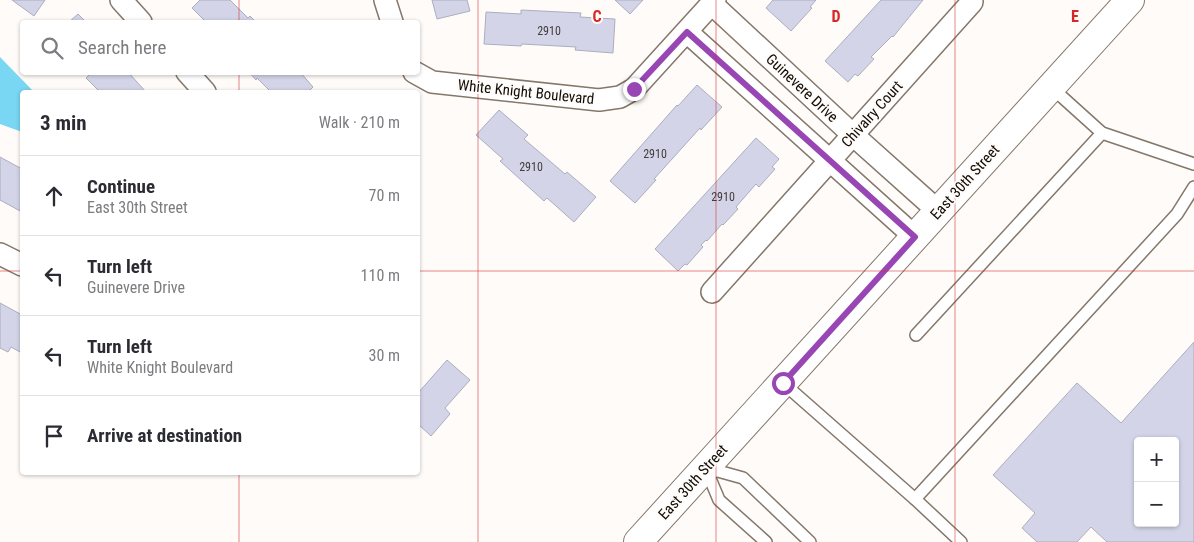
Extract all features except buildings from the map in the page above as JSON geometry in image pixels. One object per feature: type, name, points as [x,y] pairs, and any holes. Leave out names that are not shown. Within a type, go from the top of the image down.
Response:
[{"type":"main road","name":"East 30th Street","points":[[638,542],[1130,0]]},
{"type":"street","points":[[121,0],[139,20]]},
{"type":"street","points":[[385,0],[391,20]]},
{"type":"street","name":"Chivalry Court","points":[[712,292],[972,2]]},
{"type":"street","points":[[703,14],[830,160],[915,237]]},
{"type":"street","name":"Guinevere Drive","points":[[703,14],[853,135],[938,211]]},
{"type":"street","name":"White Knight Boulevard","points":[[419,75],[432,82],[605,101],[620,97],[634,89],[703,14]]},
{"type":"street","points":[[189,75],[203,90]]},
{"type":"street","points":[[0,254],[20,264]]},
{"type":"lane","points":[[1051,86],[1102,133],[1194,164]]},
{"type":"lane","points":[[916,335],[1102,133]]},
{"type":"lane","points":[[915,499],[1176,214],[1194,187]]},
{"type":"lane","points":[[783,383],[961,542]]},
{"type":"lane","points":[[706,468],[719,500],[766,542]]},
{"type":"lane","points":[[706,468],[743,478],[810,542]]},
{"type":"water","points":[[0,57],[32,90],[20,90],[20,131],[0,124]]},
{"type":"route","points":[[634,89],[687,32],[915,237],[783,383]]}]
